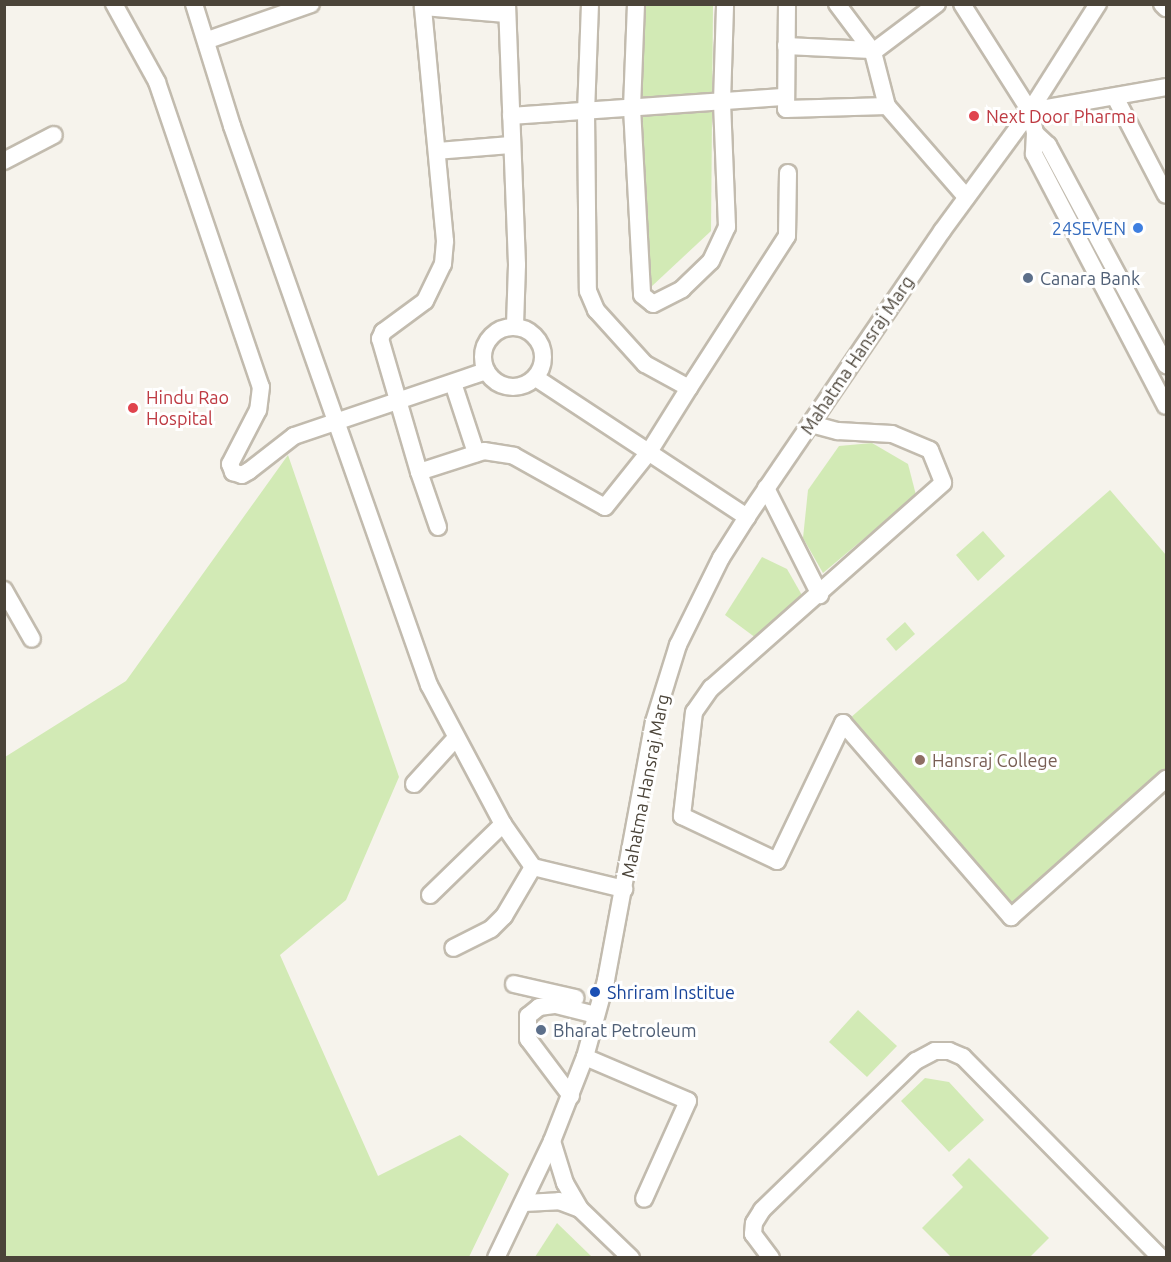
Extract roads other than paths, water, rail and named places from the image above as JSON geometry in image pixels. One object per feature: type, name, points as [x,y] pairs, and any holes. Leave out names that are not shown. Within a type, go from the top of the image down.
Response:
[{"type":"street","points":[[114,4],[157,82],[261,387],[258,410],[231,468],[242,475],[294,436],[486,371]]},
{"type":"street","points":[[194,4],[208,40],[232,126],[338,420],[429,685],[455,739],[504,824],[533,867],[624,889]]},
{"type":"street","points":[[208,40],[311,4]]},
{"type":"street","points":[[590,4],[586,112],[591,301],[645,364],[689,388]]},
{"type":"street","points":[[636,4],[632,108],[642,296],[653,304],[682,289],[711,261],[728,227],[722,102],[725,4]]},
{"type":"street","points":[[787,4],[786,109],[887,106]]},
{"type":"street","points":[[837,4],[872,51],[887,106],[966,197]]},
{"type":"street","points":[[786,46],[872,51],[937,4]]},
{"type":"street","points":[[962,4],[1030,111],[1035,134],[1034,154],[1167,406]]},
{"type":"street","name":"Mahatma Hansraj Marg","points":[[496,1257],[552,1141],[585,1057],[598,1010],[624,889],[654,722],[678,645],[721,558],[766,488],[966,197],[1030,111],[1098,4]]},
{"type":"street","points":[[1162,4],[1167,8]]},
{"type":"street","points":[[438,527],[396,401],[381,335],[425,301],[436,284],[445,241],[423,6],[507,9],[517,265],[515,326]]},
{"type":"street","points":[[1030,111],[1167,87]]},
{"type":"street","points":[[511,116],[785,97]]},
{"type":"street","points":[[1115,97],[1167,195]]},
{"type":"street","points":[[1035,134],[1048,145],[1167,365]]},
{"type":"street","points":[[4,161],[54,135]]},
{"type":"street","points":[[437,151],[512,145]]},
{"type":"street","points":[[418,472],[476,453],[514,456],[605,507],[649,452],[787,236],[788,173]]},
{"type":"street","points":[[515,326],[533,335],[540,344],[543,362],[536,378],[526,385],[503,386],[486,371],[483,359],[490,338],[515,326]]},
{"type":"street","points":[[536,378],[747,517]]},
{"type":"street","points":[[453,383],[476,453]]},
{"type":"street","points":[[811,423],[838,431],[892,434],[930,450],[943,483],[820,595],[711,688],[694,712],[682,816],[777,861],[843,723],[1011,917],[1167,779]]},
{"type":"street","points":[[766,488],[820,595]]},
{"type":"street","points":[[7,599],[32,639]]},
{"type":"street","points":[[414,784],[455,739]]},
{"type":"street","points":[[430,895],[504,824]]},
{"type":"street","points":[[453,948],[491,929],[504,916],[533,867]]},
{"type":"street","points":[[514,984],[598,1010]]},
{"type":"street","points":[[571,1096],[528,1039],[528,1017],[539,1007],[556,1005],[598,1010]]},
{"type":"street","points":[[771,1257],[753,1234],[754,1223],[762,1210],[916,1061],[935,1051],[949,1051],[963,1057],[1161,1257]]},
{"type":"street","points":[[585,1057],[688,1101],[644,1199]]},
{"type":"street","points":[[552,1141],[565,1183],[580,1209],[631,1257]]},
{"type":"street","points":[[524,1203],[559,1201],[580,1209]]},
{"type":"place","name":"Next Door Pharma","points":[[974,116]]},
{"type":"place","name":"24SEVEN","points":[[1138,228]]},
{"type":"place","name":"Canara Bank","points":[[1028,278]]},
{"type":"place","name":"Hindu Rao Hospital","points":[[133,408]]},
{"type":"place","name":"Hansraj College","points":[[920,760]]},
{"type":"place","name":"Shriram Institue","points":[[595,992]]},
{"type":"place","name":"Bharat Petroleum","points":[[541,1030]]}]
